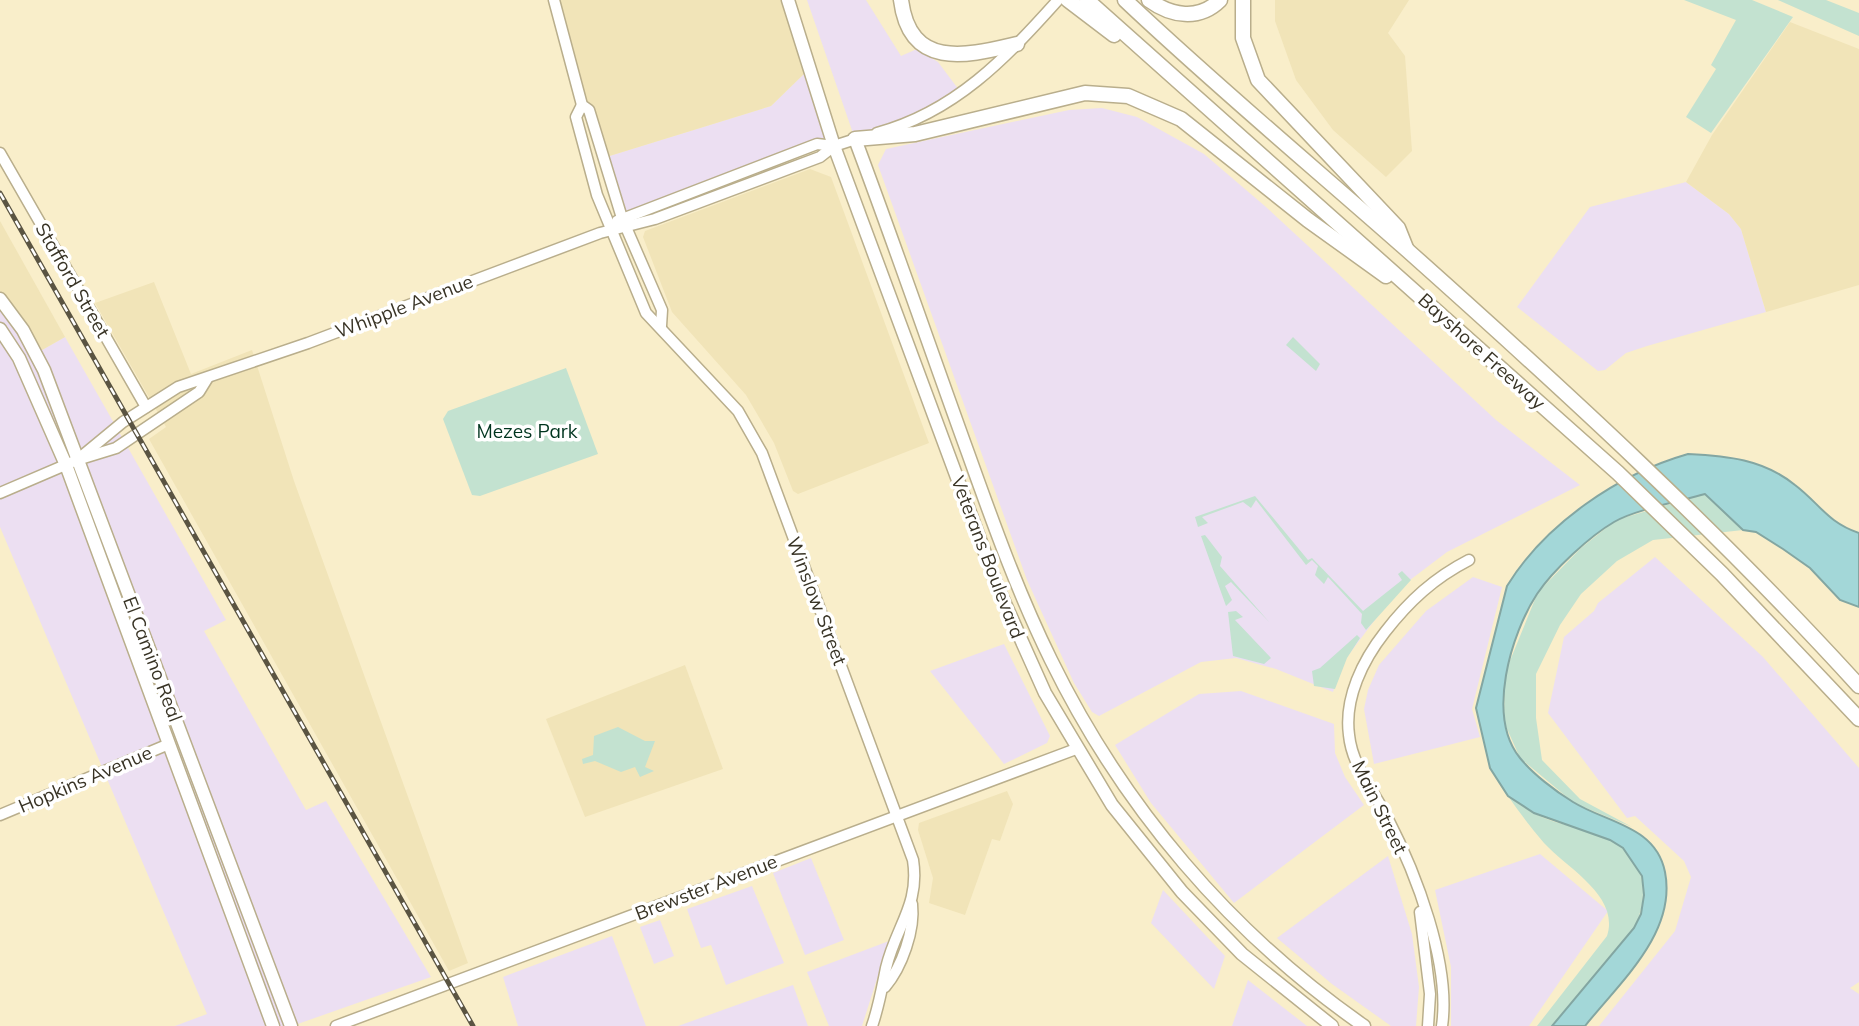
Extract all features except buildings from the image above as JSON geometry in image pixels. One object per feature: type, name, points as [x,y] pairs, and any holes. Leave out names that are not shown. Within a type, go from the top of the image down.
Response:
[{"type":"highway","points":[[901,0],[905,18],[915,35],[940,52],[970,56],[1017,44]]},
{"type":"highway","points":[[1068,0],[1178,80]]},
{"type":"highway","name":"Bayshore Freeway","points":[[1087,0],[1618,473],[1723,574],[1859,719]]},
{"type":"highway","name":"Bayshore Freeway","points":[[1125,0],[1199,70],[1406,250],[1639,463],[1744,564],[1859,686]]},
{"type":"highway","points":[[1149,0],[1172,12],[1190,15],[1207,10],[1220,0]]},
{"type":"highway","points":[[1243,0],[1243,38],[1258,80],[1398,228],[1406,250]]},
{"type":"highway","points":[[855,139],[915,134],[1085,93],[1106,92],[1139,99],[1181,119],[1324,233],[1439,313]]},
{"type":"main road","name":"Veterans Boulevard","points":[[788,0],[834,146],[1010,617],[1037,677],[1076,749],[1112,804],[1158,864],[1242,954],[1332,1026]]},
{"type":"main road","name":"Veterans Boulevard","points":[[855,139],[986,504],[1045,649],[1095,740],[1173,852],[1273,956],[1364,1026]]},
{"type":"main road","points":[[892,298],[919,316]]},
{"type":"main road","name":"El Camino Real","points":[[0,299],[23,330],[44,370],[72,462],[169,744],[273,1026]]},
{"type":"main road","name":"El Camino Real","points":[[0,329],[19,358],[72,462],[290,1026]]},
{"type":"main road","points":[[947,447],[970,490],[986,504]]},
{"type":"main road","points":[[1240,923],[1242,954],[1273,956]]},
{"type":"street","points":[[554,0],[582,105],[589,110],[624,223],[662,310],[661,326]]},
{"type":"street","name":"Whipple Avenue","points":[[72,462],[94,443],[178,387],[207,379],[607,230],[817,144],[834,146],[917,120],[947,104],[991,70],[1058,0]]},
{"type":"street","name":"Winslow Street","points":[[582,105],[576,117],[607,230],[646,313],[738,411],[762,453],[913,860],[916,880],[912,904],[914,918],[896,974],[885,987],[872,1026]]},
{"type":"street","name":"Stafford Street","points":[[0,153],[146,407]]},
{"type":"street","name":"Whipple Avenue","points":[[0,493],[72,462],[103,454],[132,438],[199,392],[207,379]]},
{"type":"street","name":"Main Street","points":[[1442,1026],[1446,1001],[1436,940],[1388,818],[1354,755],[1349,736],[1349,709],[1369,651],[1401,611],[1424,588],[1469,559]]},
{"type":"street","name":"Hopkins Avenue","points":[[0,815],[169,744]]},
{"type":"street","name":"Brewster Avenue","points":[[336,1026],[1076,749]]},
{"type":"street","name":"Main Street","points":[[1417,892],[1430,994],[1428,1026]]},
{"type":"shaded area","points":[[554,0],[788,0],[809,69],[771,106],[603,158],[582,105]]},
{"type":"shaded area","points":[[807,0],[866,0],[901,56],[917,49],[938,62],[962,94],[947,105],[855,139]]},
{"type":"shaded area","points":[[1275,0],[1409,0],[1388,33],[1405,56],[1412,151],[1386,177],[1333,130],[1296,80],[1275,21]]},
{"type":"shaded area","points":[[1790,22],[1859,49],[1859,285],[1766,312],[1741,229],[1729,214],[1686,182],[1712,135]]},
{"type":"shaded area","points":[[809,69],[834,146],[817,144],[622,218],[603,158],[771,106]]},
{"type":"shaded area","points":[[1102,108],[1137,117],[1204,154],[1266,207],[1496,420],[1580,485],[1447,552],[1410,580],[1386,605],[1344,661],[1333,692],[1276,669],[1236,658],[1201,662],[1099,716],[1092,712],[1074,683],[1027,580],[878,165],[886,149],[1069,110]]},
{"type":"shaded area","points":[[810,169],[831,177],[929,443],[798,494],[793,491],[774,443],[746,395],[672,312],[643,237],[645,231]]},
{"type":"shaded area","points":[[1686,182],[1729,214],[1741,229],[1766,312],[1626,353],[1605,370],[1598,371],[1517,307],[1590,207]]},
{"type":"shaded area","points":[[0,221],[65,337],[42,350],[0,291]]},
{"type":"shaded area","points":[[154,282],[191,374],[252,350],[294,481],[468,963],[449,971],[149,439],[166,427],[95,303]]},
{"type":"shaded area","points":[[0,291],[42,350],[65,337],[226,620],[204,631],[306,810],[326,801],[431,977],[292,1026],[175,1026],[207,1014],[0,527]]},
{"type":"shaded area","points":[[1655,557],[1763,657],[1859,768],[1859,982],[1850,988],[1859,994],[1859,1026],[1599,1026],[1675,931],[1691,877],[1684,861],[1635,816],[1627,818],[1548,713],[1564,637],[1594,611],[1598,603]]},
{"type":"shaded area","points":[[1473,577],[1502,587],[1472,709],[1480,737],[1374,764],[1364,709],[1368,690],[1379,665],[1426,611]]},
{"type":"shaded area","points":[[1004,644],[1050,736],[1047,743],[1004,764],[930,671]]},
{"type":"shaded area","points":[[685,665],[723,769],[585,817],[546,719]]},
{"type":"shaded area","points":[[1241,691],[1334,724],[1335,753],[1345,777],[1364,805],[1234,903],[1151,803],[1115,745],[1199,694]]},
{"type":"shaded area","points":[[1007,791],[1013,804],[1000,841],[992,839],[965,915],[929,903],[933,878],[918,830],[919,823]]},
{"type":"shaded area","points":[[1540,854],[1608,911],[1529,1026],[1451,1026],[1451,967],[1435,890]]},
{"type":"shaded area","points":[[1388,856],[1412,934],[1419,987],[1416,1026],[1391,1026],[1332,984],[1277,938]]},
{"type":"shaded area","points":[[811,858],[844,940],[805,955],[773,873]]},
{"type":"shaded area","points":[[752,886],[784,963],[726,985],[711,945],[701,948],[687,909]]},
{"type":"shaded area","points":[[1163,890],[1225,956],[1214,989],[1151,923]]},
{"type":"shaded area","points":[[660,920],[674,956],[654,964],[640,927]]},
{"type":"shaded area","points":[[612,936],[646,1026],[518,1026],[503,977]]},
{"type":"shaded area","points":[[889,941],[862,1026],[829,1026],[807,972]]},
{"type":"shaded area","points":[[1248,980],[1307,1026],[1232,1026]]},
{"type":"shaded area","points":[[793,985],[808,1026],[678,1026]]},
{"type":"green space","points":[[1684,0],[1752,0],[1793,17],[1711,133],[1686,117],[1716,69],[1711,65],[1736,20]]},
{"type":"green space","points":[[1778,0],[1826,0],[1859,13],[1859,36]]},
{"type":"green space","points":[[1293,337],[1320,364],[1316,371],[1286,345]]},
{"type":"green space","name":"Mezes Park","points":[[566,368],[598,454],[480,496],[472,495],[443,419],[448,411]]},
{"type":"green space","points":[[1705,494],[1743,530],[1653,540],[1617,561],[1581,594],[1560,625],[1536,674],[1536,718],[1542,760],[1580,799],[1632,827],[1574,803],[1520,758],[1504,722],[1505,673],[1538,592],[1581,548],[1616,520]]},
{"type":"green space","points":[[1255,496],[1308,560],[1312,558],[1363,611],[1402,580],[1398,574],[1402,571],[1411,580],[1366,630],[1361,623],[1362,614],[1328,577],[1324,584],[1315,575],[1318,566],[1312,560],[1306,565],[1256,500],[1251,508],[1243,502],[1202,517],[1208,523],[1198,527],[1195,517]]},
{"type":"green space","points":[[1205,535],[1222,557],[1220,566],[1270,623],[1231,582],[1225,586],[1232,600],[1226,606],[1201,536]]},
{"type":"green space","points":[[1236,611],[1243,617],[1235,620],[1271,658],[1264,664],[1233,656],[1228,612]]},
{"type":"green space","points":[[1357,635],[1360,638],[1347,658],[1335,689],[1314,686],[1312,671],[1320,668]]},
{"type":"green space","points":[[618,727],[645,741],[655,741],[645,767],[654,771],[640,777],[635,767],[621,772],[595,761],[583,764],[582,759],[593,755],[594,736]]},
{"type":"green space","points":[[1508,796],[1544,818],[1592,833],[1623,847],[1638,867],[1642,879],[1642,904],[1634,928],[1552,1026],[1537,1026],[1607,936],[1609,922],[1606,908],[1599,896],[1544,843]]},
{"type":"water","points":[[1688,454],[1731,458],[1770,469],[1804,492],[1839,524],[1859,533],[1859,607],[1840,600],[1810,568],[1783,549],[1756,532],[1743,530],[1705,494],[1645,510],[1614,522],[1572,554],[1537,594],[1519,631],[1506,675],[1505,720],[1510,741],[1525,764],[1552,787],[1573,802],[1641,835],[1652,845],[1665,872],[1666,894],[1662,916],[1642,956],[1585,1026],[1552,1026],[1634,928],[1641,914],[1644,895],[1642,876],[1623,848],[1610,840],[1534,813],[1508,796],[1490,768],[1476,708],[1507,586],[1523,563],[1541,542],[1585,504],[1636,474]]},
{"type":"railway","points":[[0,193],[473,1026]]}]
